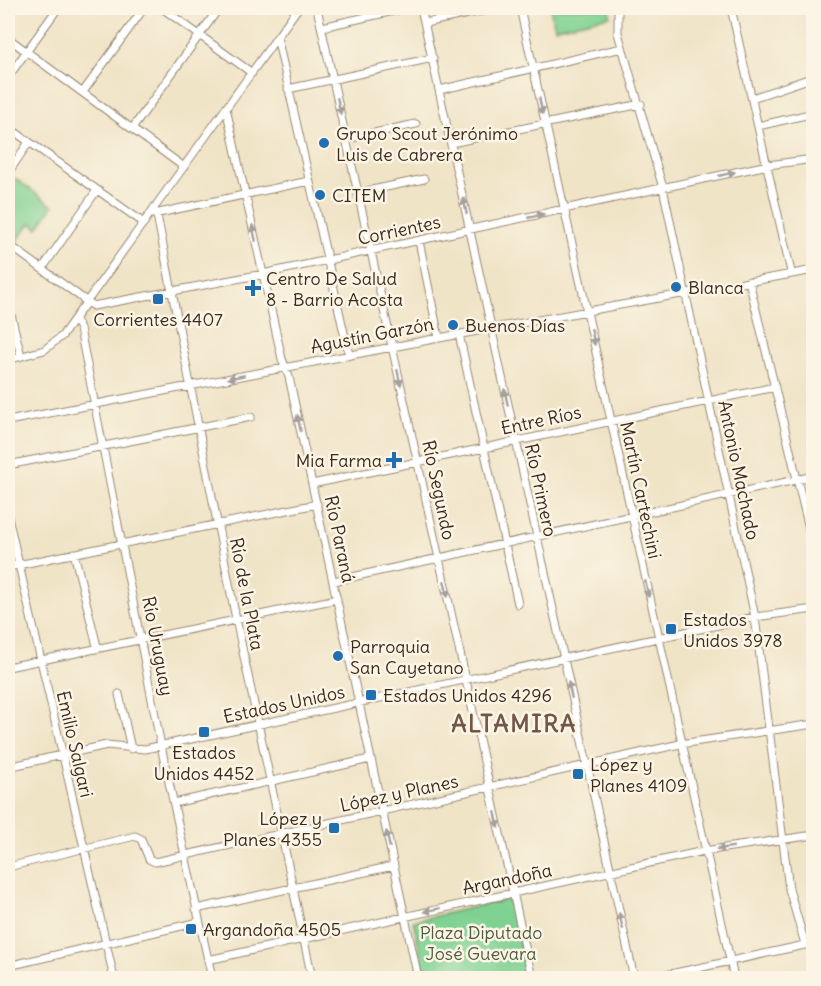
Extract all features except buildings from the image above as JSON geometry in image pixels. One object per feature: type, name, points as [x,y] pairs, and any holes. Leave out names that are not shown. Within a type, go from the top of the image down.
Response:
[{"type":"street","points":[[8,77],[58,8]]},
{"type":"street","points":[[83,93],[144,8]]},
{"type":"street","points":[[162,8],[252,73]]},
{"type":"street","points":[[132,129],[219,8]]},
{"type":"street","points":[[8,360],[50,347],[75,320],[144,223],[154,214],[184,167],[298,8]]},
{"type":"street","name":"Río Segundo","points":[[317,8],[532,978]]},
{"type":"street","points":[[322,27],[407,8]]},
{"type":"street","name":"Río Primero","points":[[421,8],[634,978]]},
{"type":"street","points":[[425,23],[496,8]]},
{"type":"street","name":"Martín Cartechini","points":[[520,8],[680,744],[734,978]]},
{"type":"street","name":"Antonio Machado","points":[[618,8],[617,25],[622,48],[641,104],[663,188],[755,616],[789,889],[805,944]]},
{"type":"street","points":[[731,8],[791,272]]},
{"type":"street","points":[[277,37],[348,355]]},
{"type":"street","points":[[8,38],[184,167]]},
{"type":"street","points":[[439,90],[622,48]]},
{"type":"street","points":[[288,89],[433,58]]},
{"type":"street","points":[[752,98],[813,78]]},
{"type":"street","points":[[451,143],[641,104]]},
{"type":"street","name":"Río Paraná","points":[[226,108],[317,504],[418,976]]},
{"type":"street","points":[[758,126],[813,113]]},
{"type":"street","points":[[346,140],[416,124]]},
{"type":"street","points":[[8,127],[144,223]]},
{"type":"street","points":[[8,173],[29,142]]},
{"type":"street","name":"Corrientes","points":[[86,302],[93,306],[263,274],[768,165],[813,159]]},
{"type":"street","points":[[358,193],[424,179]]},
{"type":"street","points":[[154,214],[309,182]]},
{"type":"street","points":[[42,268],[97,190]]},
{"type":"street","name":"Río de la Plata","points":[[154,214],[312,978]]},
{"type":"street","points":[[419,241],[439,338]]},
{"type":"street","points":[[8,244],[86,302]]},
{"type":"street","name":"Agustín Garzón","points":[[8,421],[459,334],[587,312],[791,272],[813,270]]},
{"type":"street","points":[[748,281],[813,549]]},
{"type":"street","points":[[8,302],[21,356]]},
{"type":"street","name":"Río Uruguay","points":[[75,320],[80,329],[161,746],[212,978]]},
{"type":"street","points":[[459,334],[518,604]]},
{"type":"street","name":"Entre Ríos","points":[[312,484],[775,387]]},
{"type":"street","points":[[8,465],[250,417]]},
{"type":"street","points":[[334,581],[813,476]]},
{"type":"street","points":[[8,567],[317,504]]},
{"type":"street","name":"Emilio Salgari","points":[[8,517],[114,978]]},
{"type":"street","points":[[74,553],[97,646]]},
{"type":"street","points":[[8,667],[97,646],[337,599]]},
{"type":"street","name":"Estados Unidos","points":[[8,767],[107,745],[131,749],[161,746],[755,616],[813,609]]},
{"type":"street","points":[[119,694],[131,749]]},
{"type":"street","name":"López y Planes","points":[[8,867],[135,837],[141,839],[151,862],[185,856],[490,789],[680,744],[813,724]]},
{"type":"street","points":[[174,803],[370,759]]},
{"type":"street","name":"Argandoña","points":[[208,960],[610,871],[704,852],[813,835]]},
{"type":"street","points":[[196,909],[393,866]]},
{"type":"street","points":[[10,978],[8,967],[199,922]]},
{"type":"street","points":[[652,978],[813,943]]},
{"type":"street","points":[[400,978],[418,976]]},
{"type":"green space","points":[[550,8],[610,8],[610,16],[555,28]]},
{"type":"green space","points":[[12,176],[53,206],[38,228],[30,223],[14,245],[8,241],[8,182]]},
{"type":"green space","name":"Plaza Diputado José Guevara","points":[[509,899],[527,978],[426,978],[413,921]]},
{"type":"place","name":"Grupo Scout Jerónimo Luis de Cabrera","points":[[324,143]]},
{"type":"place","name":"CITEM","points":[[320,195]]},
{"type":"place","name":"Blanca","points":[[676,287]]},
{"type":"place","name":"Centro De Salud 8 - Barrio Acosta","points":[[253,288]]},
{"type":"place","name":"Corrientes 4407","points":[[158,299]]},
{"type":"place","name":"Buenos Días","points":[[453,325]]},
{"type":"place","name":"Mia Farma","points":[[394,460]]},
{"type":"place","name":"Estados Unidos 3978","points":[[671,629]]},
{"type":"place","name":"Parroquia San Cayetano","points":[[338,656]]},
{"type":"place","name":"Estados Unidos 4296","points":[[371,695]]},
{"type":"place","name":"Estados Unidos 4452","points":[[204,732]]},
{"type":"place","name":"López y Planes 4109","points":[[578,774]]},
{"type":"place","name":"López y Planes 4355","points":[[334,828]]},
{"type":"place","name":"Argandoña 4505","points":[[191,929]]},
{"type":"district","name":"ALTAMIRA","points":[[514,723]]}]
